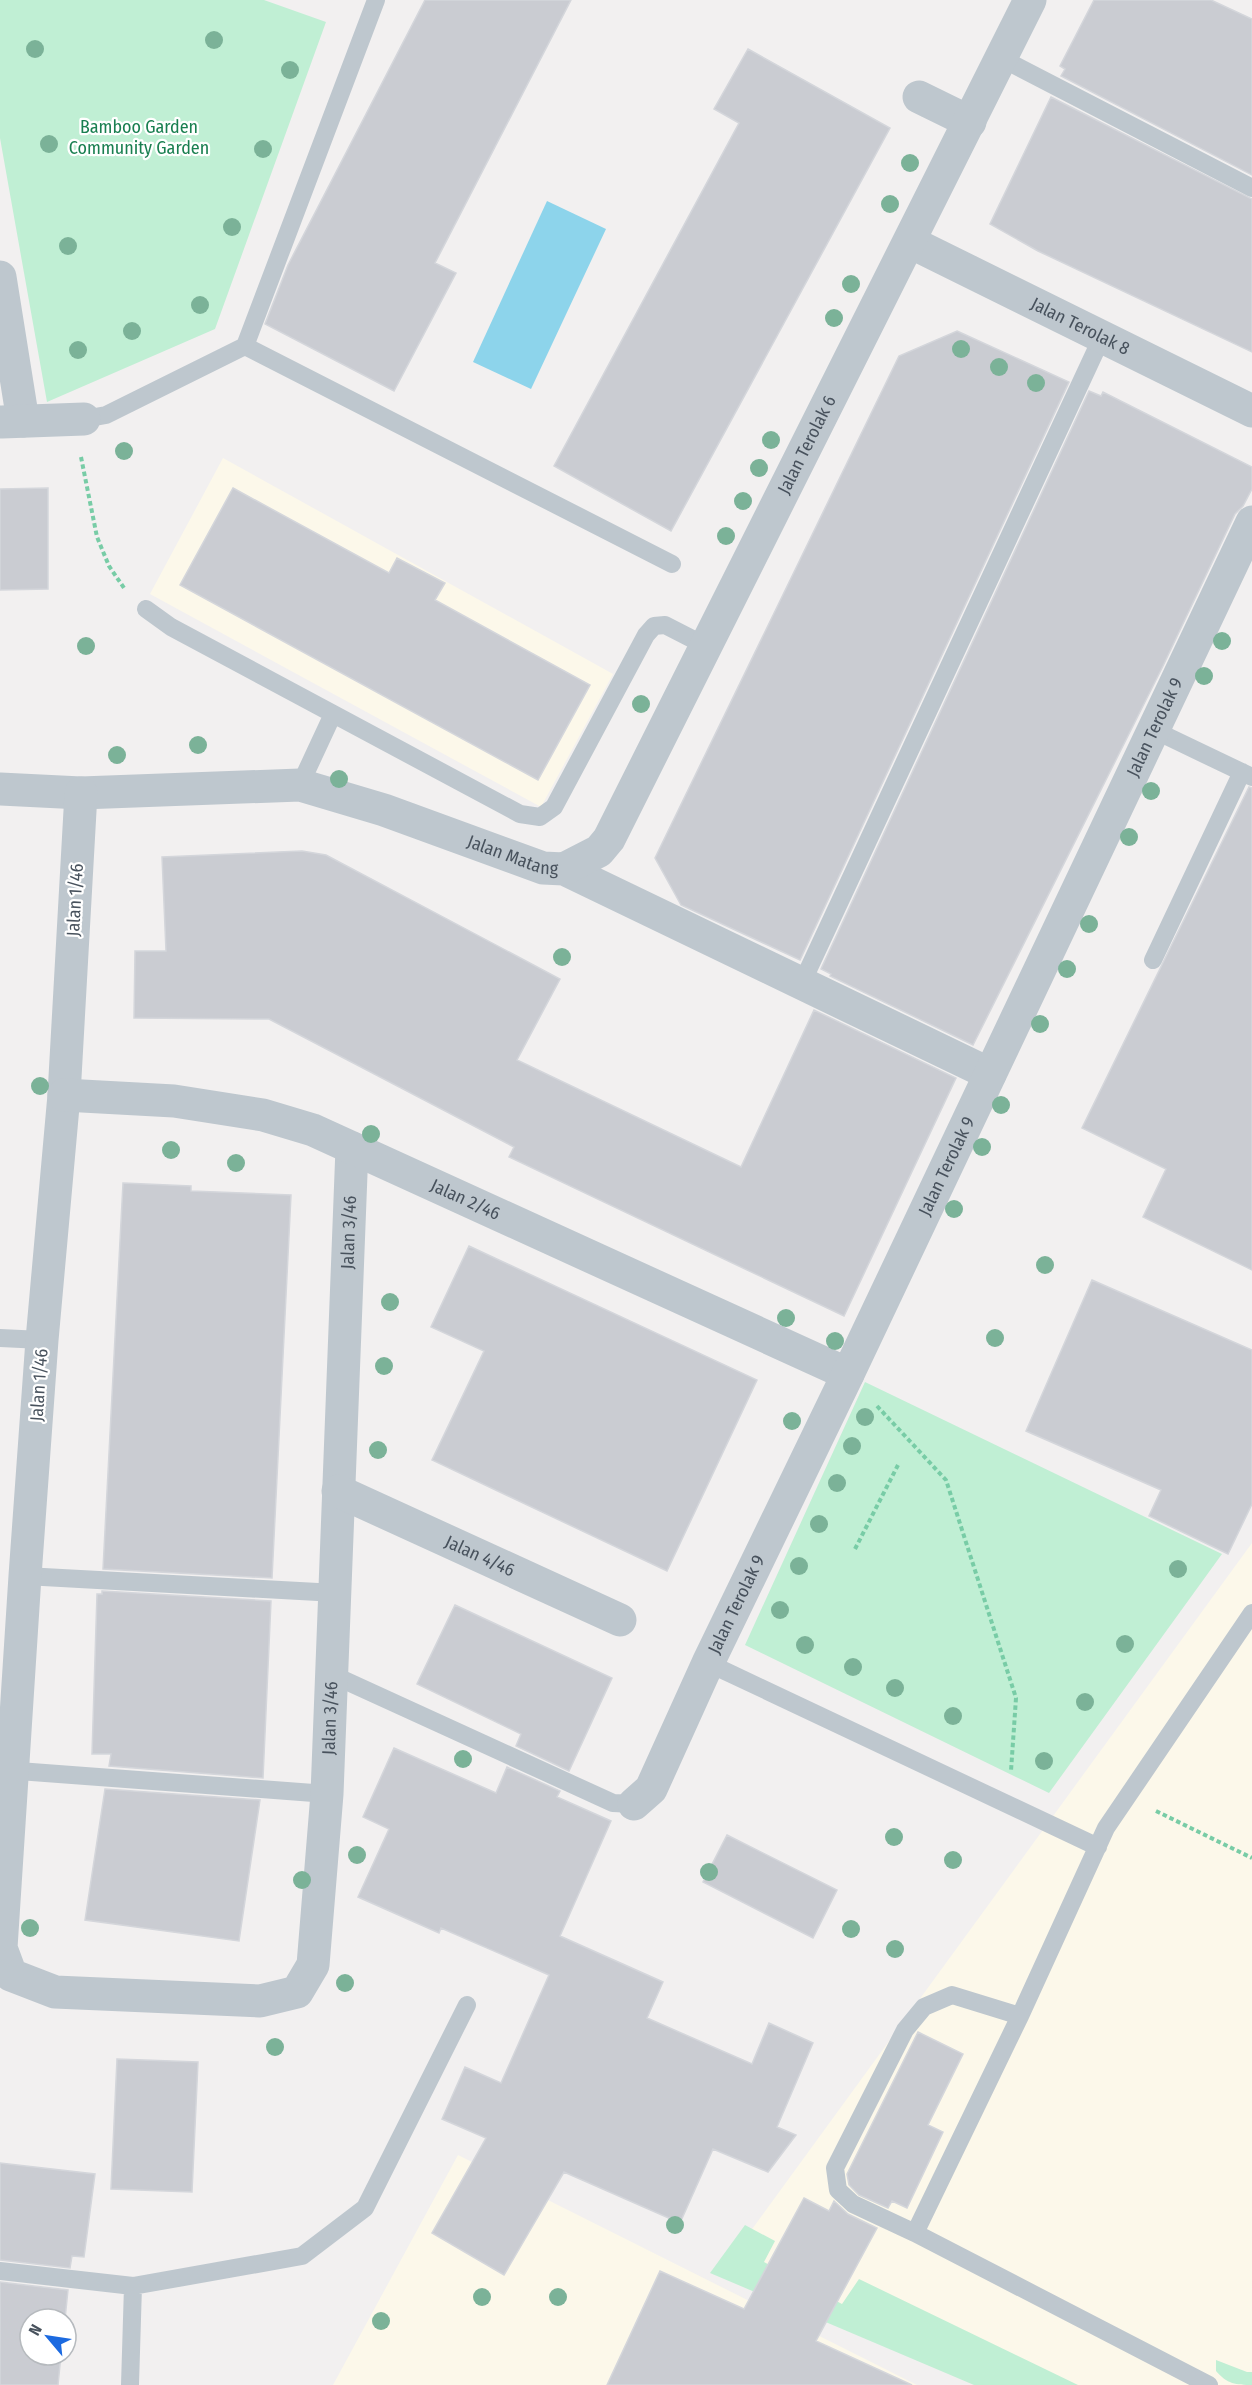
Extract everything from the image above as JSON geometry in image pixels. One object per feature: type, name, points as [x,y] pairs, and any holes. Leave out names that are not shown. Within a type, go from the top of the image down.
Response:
[{"type":"street","name":"Jalan Terolak 6","points":[[564,869],[599,851],[609,839],[1030,0]]},
{"type":"street","points":[[919,97],[970,122]]},
{"type":"street","name":"Jalan Terolak 8","points":[[910,242],[1252,411]]},
{"type":"street","points":[[0,277],[11,421],[75,420]]},
{"type":"street","name":"Jalan Terolak 9","points":[[634,1804],[651,1790],[708,1663],[848,1374],[1252,522]]},
{"type":"street","name":"Jalan Matang","points":[[0,789],[81,793],[300,785],[384,810],[543,868],[564,869],[990,1074]]},
{"type":"street","name":"Jalan 1/46","points":[[11,1975],[1,1948],[6,1770],[25,1576],[42,1340],[64,1095],[81,793]]},
{"type":"street","name":"Jalan 2/46","points":[[64,1095],[174,1101],[263,1115],[313,1130],[848,1374]]},
{"type":"street","name":"Jalan 3/46","points":[[11,1975],[55,1992],[260,2001],[297,1992],[313,1965],[327,1794],[333,1675],[352,1148]]},
{"type":"street","name":"Jalan 4/46","points":[[338,1491],[620,1620]]},
{"type":"lane","points":[[75,420],[106,415],[245,346],[376,0]]},
{"type":"lane","points":[[1001,58],[1252,188]]},
{"type":"lane","points":[[802,983],[1102,337]]},
{"type":"lane","points":[[245,346],[672,564]]},
{"type":"lane","points":[[146,609],[171,627],[520,814],[540,817],[554,807],[646,635],[654,626],[665,625],[706,646]]},
{"type":"lane","points":[[300,785],[333,714]]},
{"type":"lane","points":[[1153,960],[1247,775],[1154,730]]},
{"type":"lane","points":[[0,1338],[42,1340]]},
{"type":"lane","points":[[25,1576],[336,1593]]},
{"type":"lane","points":[[915,2233],[1020,2016],[1106,1828],[1252,1613]]},
{"type":"lane","points":[[708,1663],[1098,1847]]},
{"type":"lane","points":[[333,1675],[613,1803],[634,1804]]},
{"type":"lane","points":[[6,1770],[327,1794]]},
{"type":"lane","points":[[1020,2016],[952,1995],[924,2007],[905,2030],[835,2168],[838,2190],[853,2204],[915,2233],[1209,2385]]},
{"type":"lane","points":[[0,2271],[133,2286],[302,2256],[365,2208],[466,2005]]},
{"type":"lane","points":[[130,2385],[133,2286]]},
{"type":"path","points":[[75,420],[89,507],[97,537],[109,566],[122,586],[146,609]]},
{"type":"path","points":[[848,1374],[946,1480],[1016,1698],[1009,1805]]},
{"type":"path","points":[[855,1549],[898,1465]]},
{"type":"path","points":[[1128,1797],[1252,1858]]},
{"type":"shaded area","points":[[223,458],[613,674],[541,807],[150,594]]},
{"type":"shaded area","points":[[1252,1543],[1252,2385],[982,2385],[723,2269]]},
{"type":"shaded area","points":[[458,2155],[917,2385],[333,2385]]},
{"type":"green space","name":"Bamboo Garden Community Garden","points":[[0,0],[264,0],[326,22],[215,329],[47,402],[0,138]]},
{"type":"green space","points":[[865,1382],[1222,1554],[1049,1793],[745,1645]]},
{"type":"green space","points":[[745,2225],[775,2241],[764,2262],[842,2304],[859,2279],[1078,2385],[974,2385],[710,2273]]},
{"type":"green space","points":[[1216,2360],[1252,2372],[1252,2385],[1236,2384],[1224,2379],[1216,2371]]},
{"type":"water","points":[[547,201],[606,229],[531,389],[473,362]]},
{"type":"building","points":[[425,0],[571,0],[435,263],[456,273],[394,391],[265,324],[288,265]]},
{"type":"building","points":[[1094,0],[1211,0],[1252,19],[1252,175],[1061,76],[1065,69],[1060,66]]},
{"type":"building","points":[[748,49],[890,128],[671,531],[554,466],[739,123],[714,109]]},
{"type":"building","points":[[1051,97],[1252,199],[1252,352],[1038,251],[990,224]]},
{"type":"building","points":[[957,331],[1069,382],[800,960],[681,905],[655,858],[899,356]]},
{"type":"building","points":[[1089,391],[1101,396],[1103,392],[1252,467],[1252,489],[1243,506],[1235,514],[1163,666],[973,1045],[830,976],[831,974],[821,969]]},
{"type":"building","points":[[48,488],[48,589],[0,590],[0,489]]},
{"type":"building","points":[[233,488],[389,573],[397,558],[445,583],[435,600],[590,685],[538,780],[180,585]]},
{"type":"building","points":[[1249,787],[1252,788],[1252,1270],[1143,1217],[1166,1169],[1082,1128]]},
{"type":"building","points":[[302,851],[326,855],[560,979],[517,1060],[741,1167],[814,1010],[956,1078],[844,1316],[509,1157],[514,1147],[269,1019],[134,1018],[135,951],[166,951],[162,857]]},
{"type":"building","points":[[123,1183],[191,1186],[191,1191],[291,1195],[272,1578],[103,1569]]},
{"type":"building","points":[[469,1246],[757,1380],[667,1571],[432,1460],[484,1351],[431,1327]]},
{"type":"building","points":[[1092,1280],[1252,1350],[1252,1504],[1228,1554],[1149,1516],[1161,1490],[1026,1431]]},
{"type":"building","points":[[102,1591],[271,1601],[263,1778],[109,1766],[111,1754],[92,1754],[97,1594],[102,1594]]},
{"type":"building","points":[[455,1605],[612,1678],[569,1771],[516,1746],[521,1734],[417,1684]]},
{"type":"building","points":[[394,1748],[496,1793],[507,1767],[560,1791],[557,1797],[611,1821],[560,1936],[663,1982],[647,2018],[752,2064],[769,2023],[813,2043],[777,2127],[796,2135],[768,2172],[713,2149],[680,2223],[564,2172],[504,2275],[432,2233],[486,2138],[442,2119],[465,2067],[501,2083],[549,1975],[441,1928],[439,1933],[358,1897],[389,1829],[363,1817]]},
{"type":"building","points":[[105,1789],[260,1800],[239,1941],[85,1920]]},
{"type":"building","points":[[727,1835],[837,1890],[813,1938],[703,1882]]},
{"type":"building","points":[[918,2032],[963,2054],[928,2125],[943,2132],[907,2208],[892,2201],[888,2208],[859,2195],[849,2185],[847,2174]]},
{"type":"building","points":[[117,2059],[198,2062],[192,2192],[111,2189]]},
{"type":"building","points":[[0,2163],[95,2174],[84,2257],[72,2256],[70,2268],[0,2260]]},
{"type":"building","points":[[804,2198],[829,2211],[834,2201],[848,2214],[877,2228],[816,2341],[912,2385],[607,2385],[660,2271],[744,2309]]},
{"type":"building","points":[[0,2282],[68,2290],[66,2307],[18,2307],[18,2367],[60,2367],[58,2385],[0,2385]]}]
